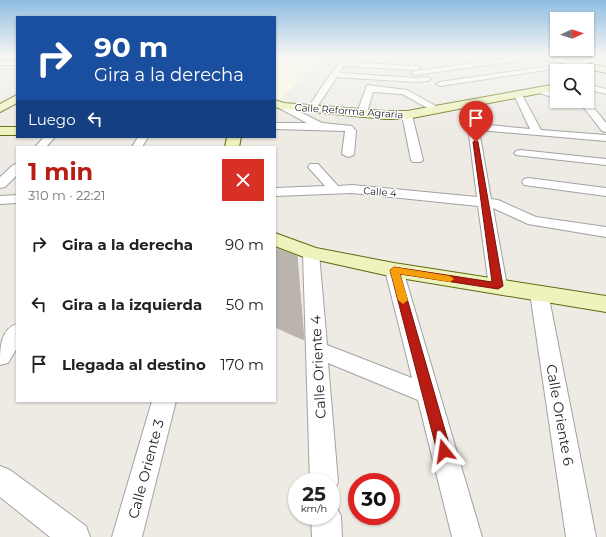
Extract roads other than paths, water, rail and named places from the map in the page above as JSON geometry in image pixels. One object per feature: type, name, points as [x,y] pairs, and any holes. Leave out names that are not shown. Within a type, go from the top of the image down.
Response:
[{"type":"street","points":[[312,108],[330,81]]},
{"type":"street","points":[[430,81],[440,84],[464,96],[473,127],[498,286]]},
{"type":"street","points":[[440,84],[459,81]]},
{"type":"street","points":[[362,113],[370,88],[404,92],[438,110]]},
{"type":"street","name":"Calle Reforma Agraria","points":[[279,104],[362,113],[407,115],[438,110],[464,96],[485,101],[550,88]]},
{"type":"street","points":[[594,88],[606,92]]},
{"type":"street","points":[[540,90],[550,94]]},
{"type":"street","points":[[518,95],[537,132]]},
{"type":"street","points":[[594,96],[606,100]]},
{"type":"street","points":[[0,109],[16,99]]},
{"type":"street","name":"Calle Reforma Agraria","points":[[279,104],[320,126]]},
{"type":"street","points":[[589,108],[606,129]]},
{"type":"street","points":[[407,115],[417,160]]},
{"type":"street","points":[[276,126],[320,126],[346,128],[351,131],[348,154]]},
{"type":"street","points":[[473,127],[606,138]]},
{"type":"street","points":[[0,131],[16,131]]},
{"type":"street","points":[[41,146],[49,138]]},
{"type":"street","points":[[520,153],[606,162]]},
{"type":"street","points":[[314,167],[335,190]]},
{"type":"street","points":[[0,184],[16,169]]},
{"type":"street","points":[[528,182],[606,192]]},
{"type":"street","name":"Calle 4","points":[[276,192],[335,190],[381,192],[485,202]]},
{"type":"street","points":[[0,200],[16,199]]},
{"type":"street","points":[[485,202],[500,204],[533,220],[606,232]]},
{"type":"street","points":[[276,239],[311,253],[394,270],[606,304]]},
{"type":"street","name":"Calle Oriente 4","points":[[311,253],[324,473]]},
{"type":"street","points":[[394,270],[467,537]]},
{"type":"street","name":"Calle Oriente 6","points":[[540,293],[581,537]]},
{"type":"street","points":[[0,357],[16,333]]},
{"type":"street","points":[[317,350],[429,394]]},
{"type":"street","name":"Calle Oriente 3","points":[[127,537],[164,402]]},
{"type":"street","points":[[0,480],[75,537]]},
{"type":"street","points":[[326,525],[327,537]]}]
